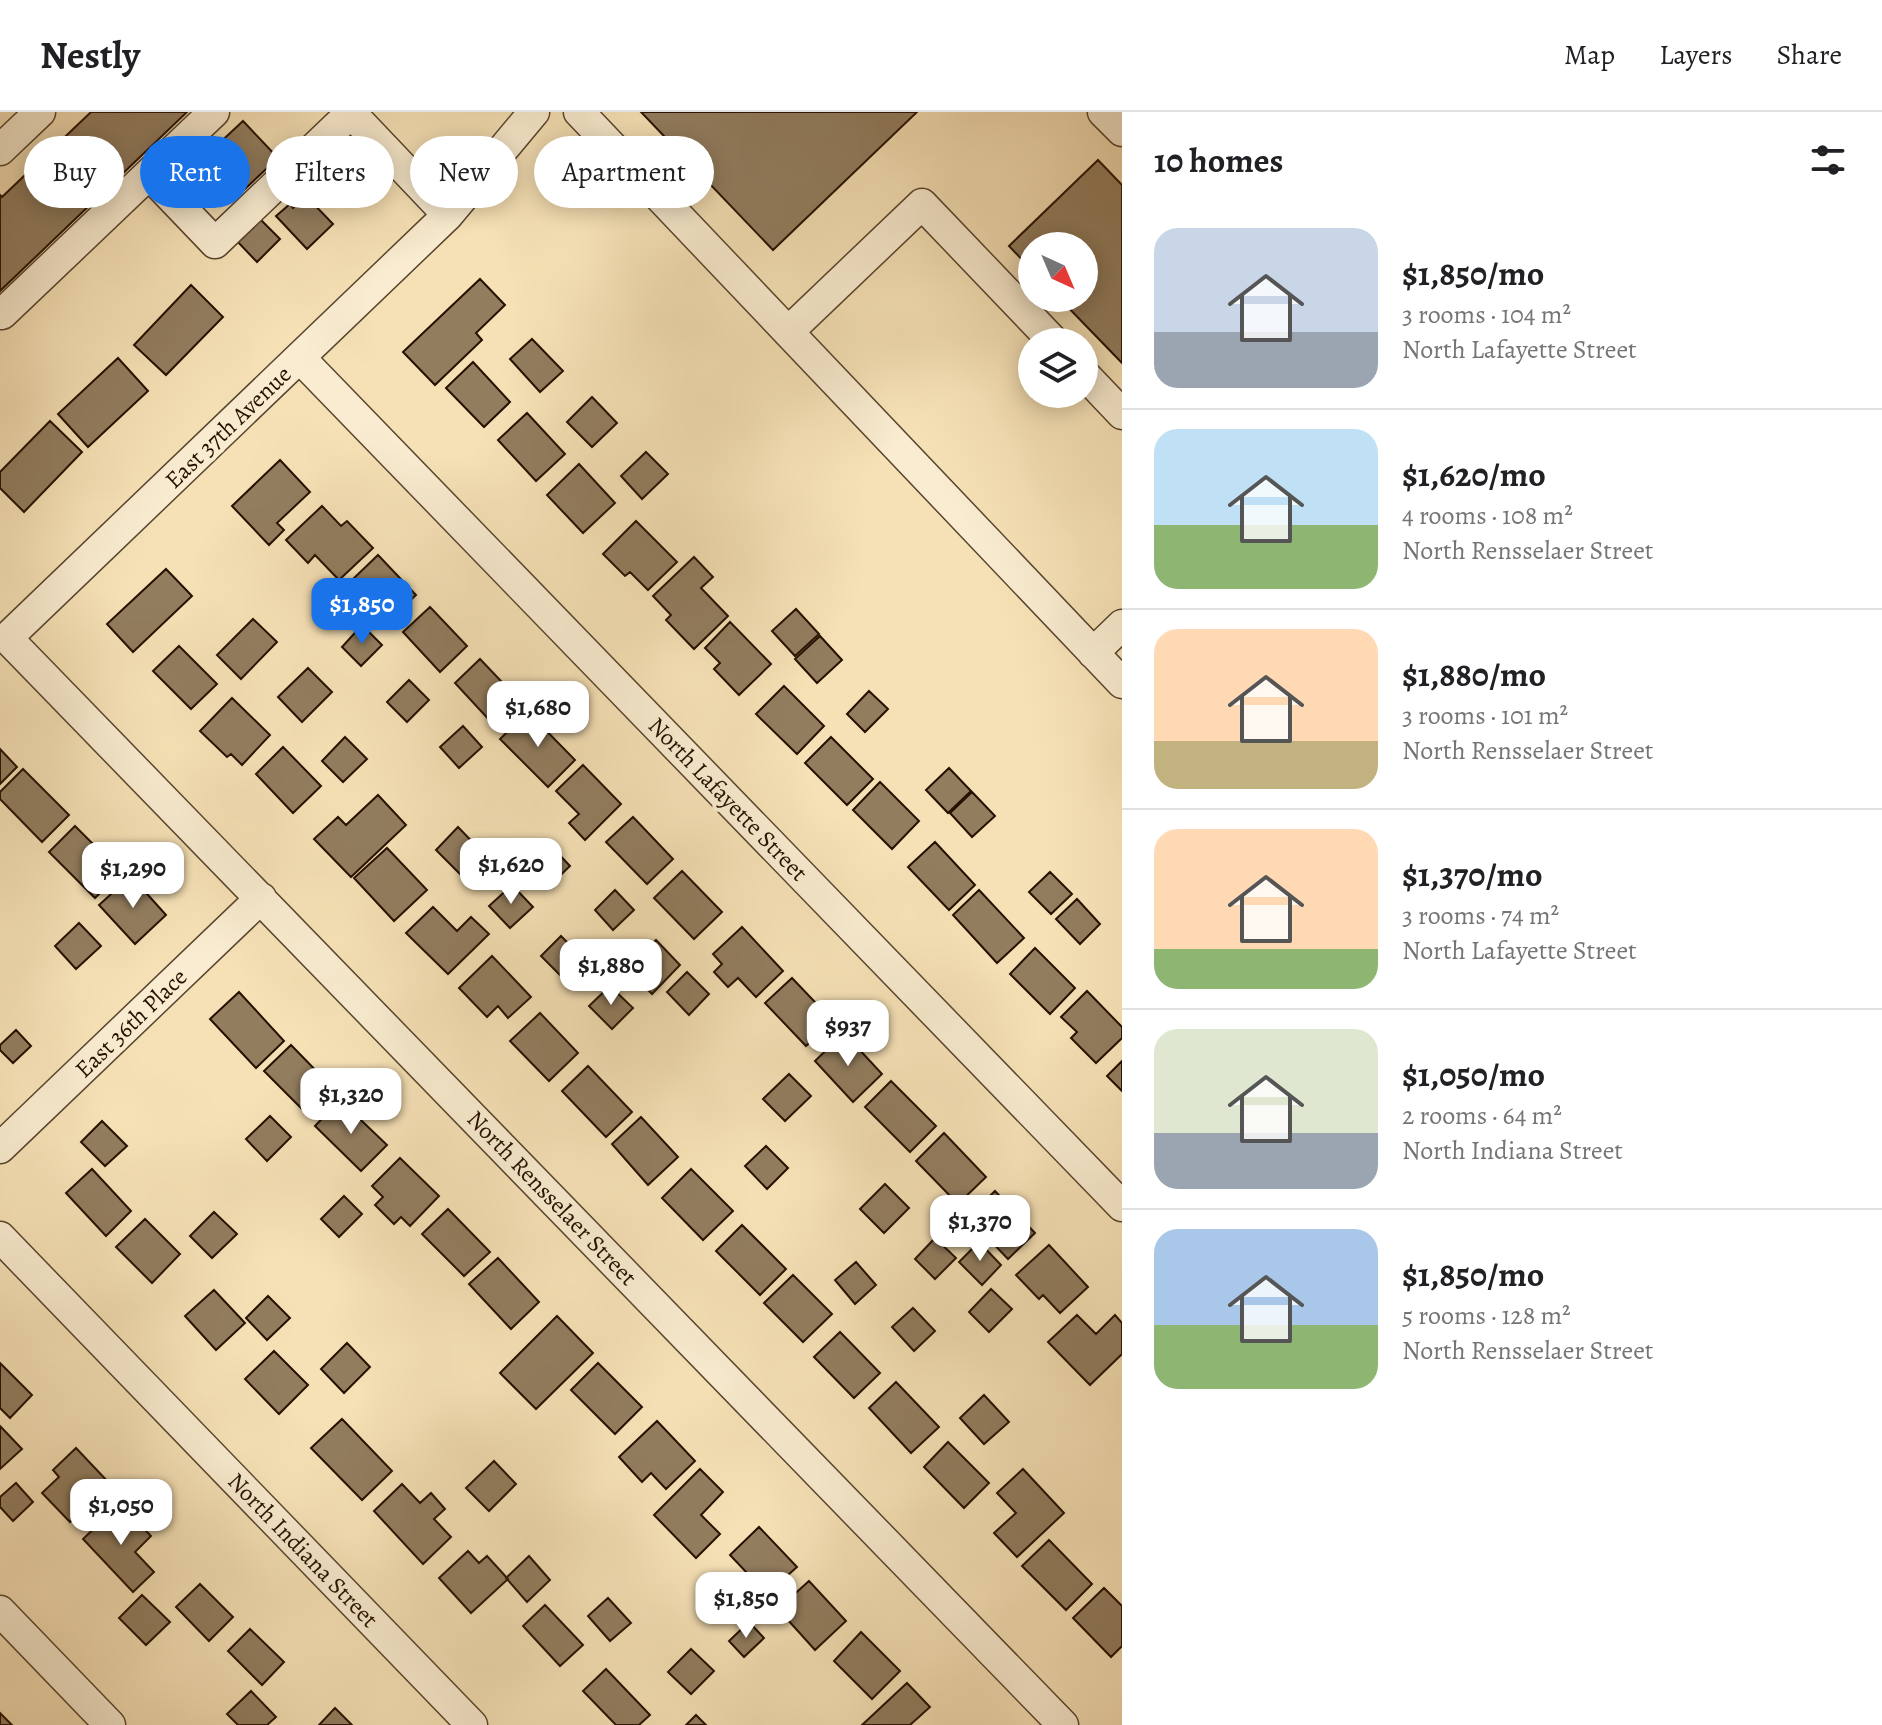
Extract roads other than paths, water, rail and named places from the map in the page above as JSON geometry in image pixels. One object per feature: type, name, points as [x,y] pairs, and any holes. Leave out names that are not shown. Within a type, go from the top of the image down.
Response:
[{"type":"street","points":[[0,150],[40,112]]},
{"type":"street","points":[[189,136],[214,112]]},
{"type":"street","name":"East 37th Avenue","points":[[7,638],[448,215],[534,112]]},
{"type":"street","points":[[579,112],[1122,683]]},
{"type":"street","points":[[1103,112],[1122,131]]},
{"type":"street","points":[[182,208],[215,243],[364,117],[448,215]]},
{"type":"street","points":[[0,313],[140,183]]},
{"type":"street","points":[[788,332],[922,204],[1041,328]]},
{"type":"street","name":"North Lafayette Street","points":[[300,358],[1122,1206]]},
{"type":"street","points":[[1098,389],[1122,414]]},
{"type":"street","points":[[1093,653],[1122,625]]},
{"type":"street","name":"North Rensselaer Street","points":[[7,638],[1063,1725]]},
{"type":"street","name":"East 36th Place","points":[[0,1148],[261,898]]},
{"type":"street","name":"North Indiana Street","points":[[0,1237],[472,1725]]},
{"type":"street","points":[[0,1611],[110,1725]]}]
